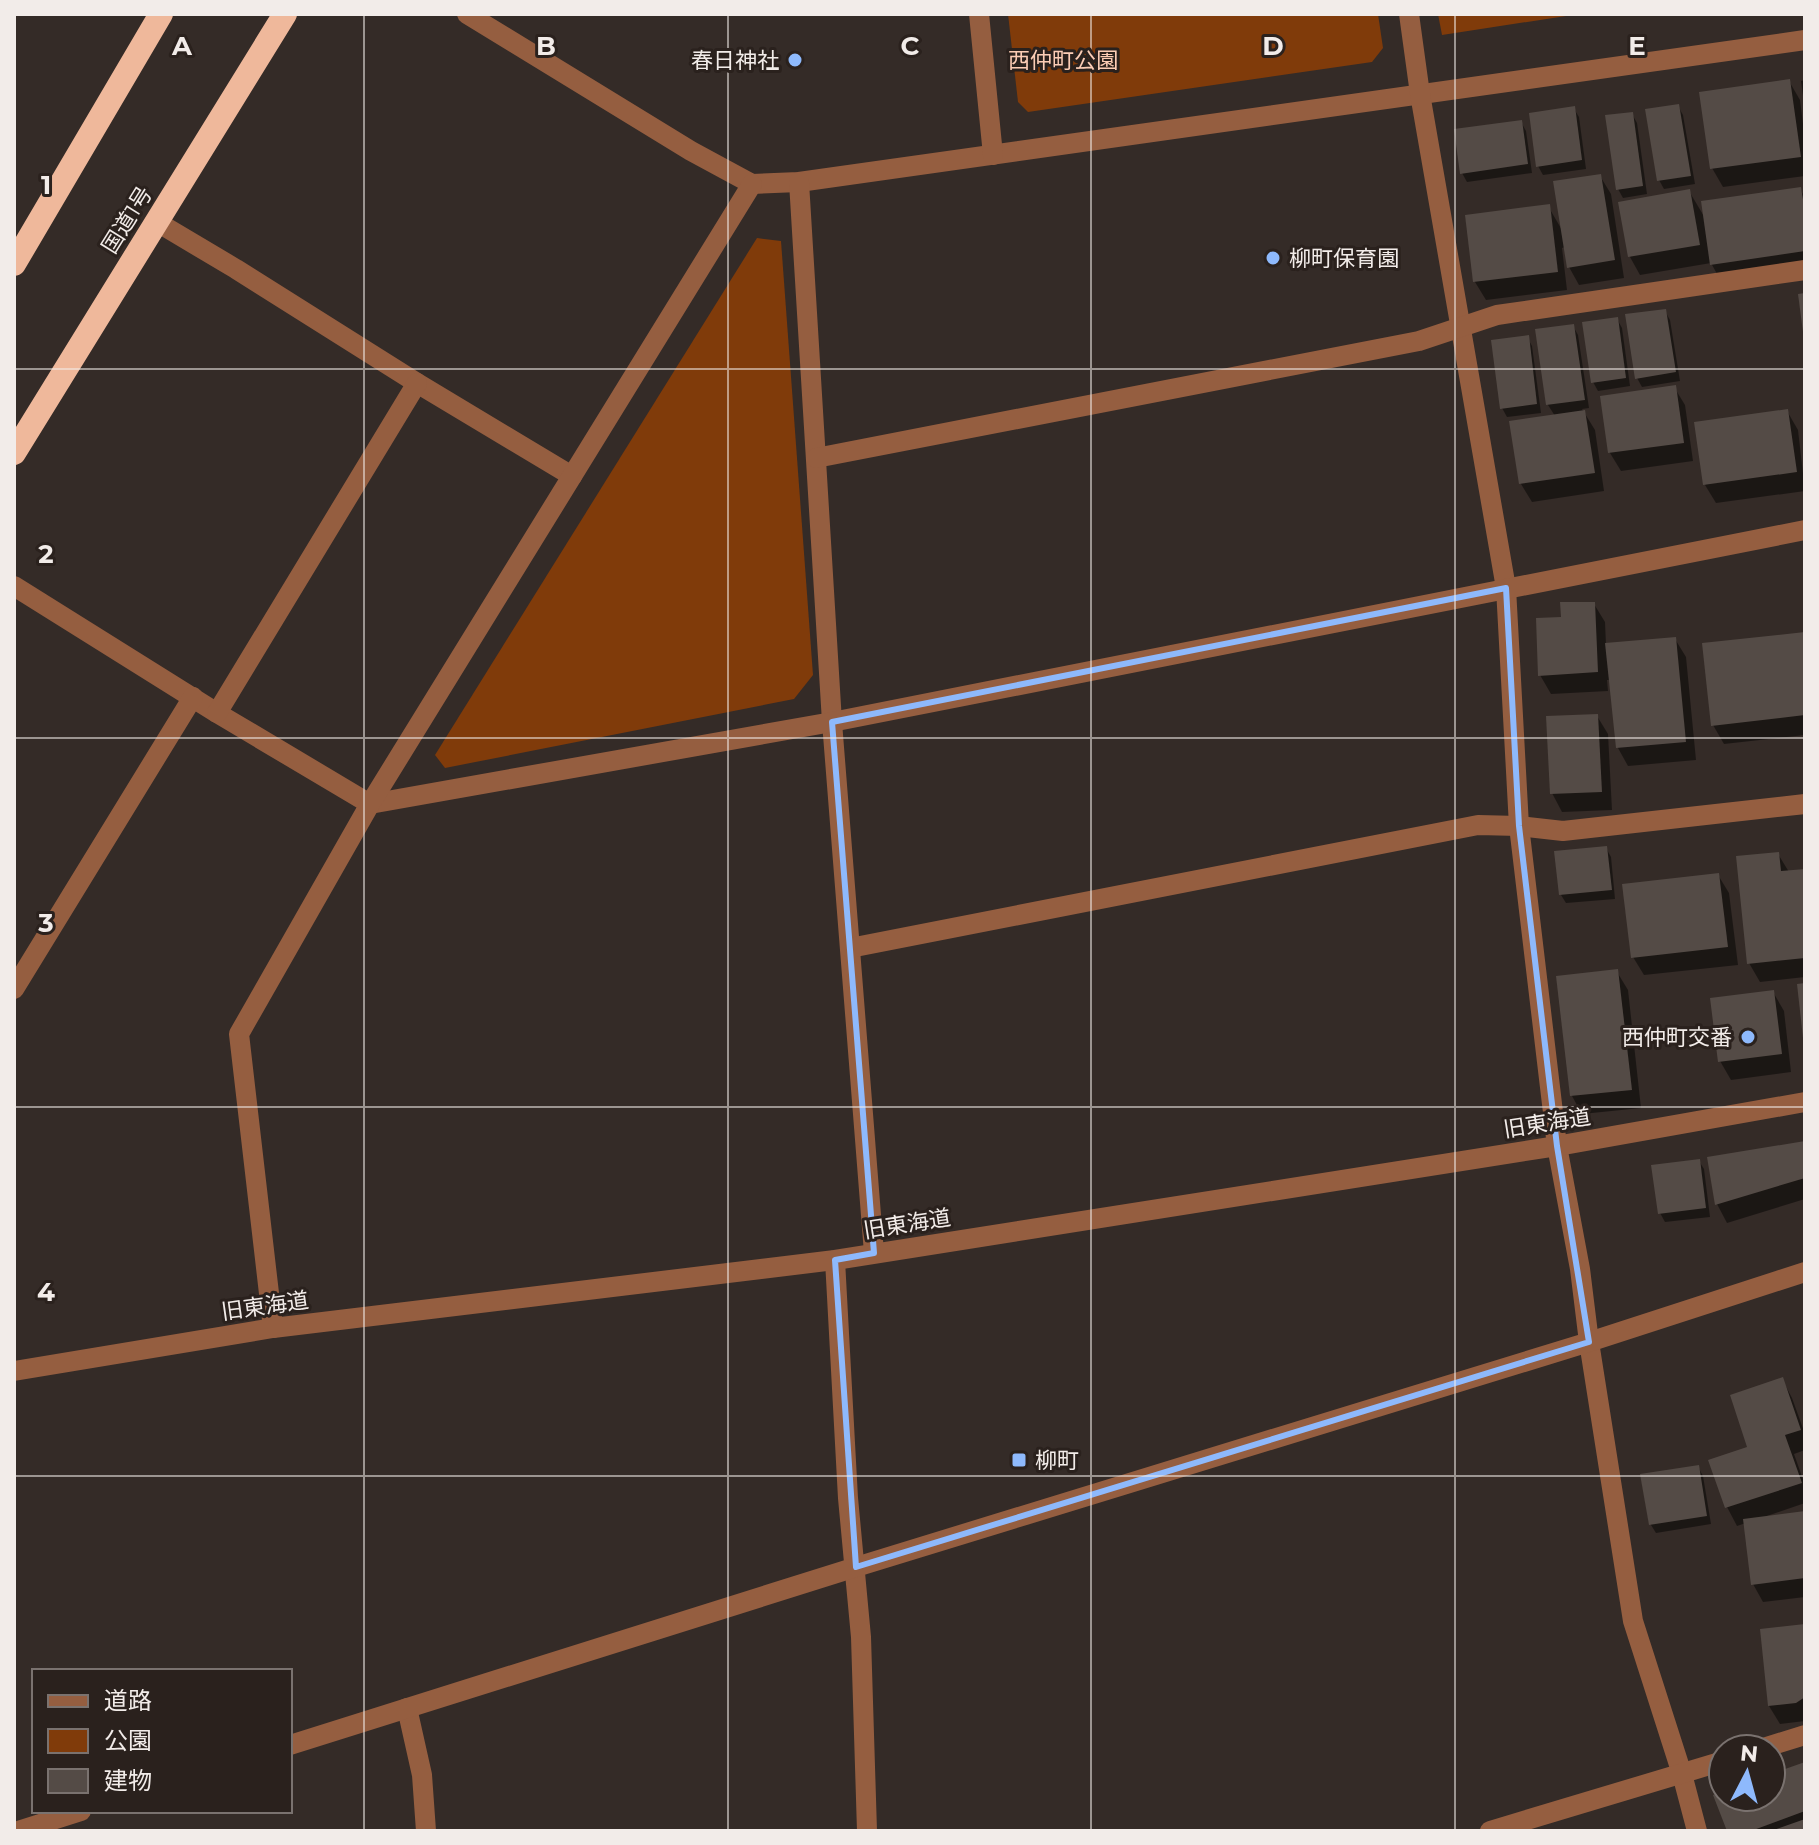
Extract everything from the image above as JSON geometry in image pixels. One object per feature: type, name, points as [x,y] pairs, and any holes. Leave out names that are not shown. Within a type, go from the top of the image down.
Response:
[{"type":"highway","points":[[14,264],[161,14]]},
{"type":"highway","name":"国道1号","points":[[14,453],[285,14]]},
{"type":"street","points":[[467,14],[691,151],[752,184],[799,182],[1805,40]]},
{"type":"street","points":[[979,14],[993,155]]},
{"type":"street","points":[[1409,14],[1420,94],[1506,588],[1519,826],[1557,1146],[1580,1269],[1633,1621],[1697,1831]]},
{"type":"street","points":[[799,182],[832,722],[874,1253]]},
{"type":"street","points":[[273,1328],[239,1034],[370,804],[752,184]]},
{"type":"street","points":[[157,222],[572,476]]},
{"type":"street","points":[[816,458],[1419,341],[1497,315],[1805,270]]},
{"type":"street","points":[[217,713],[417,383]]},
{"type":"street","points":[[14,586],[370,804],[832,722],[1805,530]]},
{"type":"street","points":[[14,989],[193,697]]},
{"type":"street","points":[[850,948],[1478,825],[1563,831],[1805,804]]},
{"type":"street","name":"旧東海道","points":[[14,1371],[273,1328],[835,1260],[1557,1146],[1805,1102]]},
{"type":"street","points":[[835,1260],[848,1498],[861,1637],[867,1831]]},
{"type":"street","points":[[292,1744],[1589,1342],[1805,1272]]},
{"type":"street","points":[[407,1708],[422,1775],[426,1831]]},
{"type":"street","points":[[1490,1831],[1707,1766]]},
{"type":"street","points":[[18,1831],[75,1813]]},
{"type":"highlighted area","points":[[1506,588],[1519,826],[1557,1146],[1589,1342],[856,1567],[835,1260],[874,1253],[832,722]]},
{"type":"green space","name":"西仲町公園","points":[[1008,14],[1378,14],[1383,48],[1372,62],[1028,112],[1018,102]]},
{"type":"green space","points":[[1438,14],[1579,14],[1442,35]]},
{"type":"green space","points":[[757,238],[781,241],[813,675],[794,699],[445,768],[435,755]]},
{"type":"building","points":[[1790,79],[1801,157],[1710,169],[1699,92]]},
{"type":"building","points":[[1679,104],[1691,176],[1657,181],[1645,109]]},
{"type":"building","points":[[1575,106],[1582,160],[1536,167],[1529,113]]},
{"type":"building","points":[[1633,112],[1643,186],[1616,190],[1605,115]]},
{"type":"building","points":[[1522,120],[1528,164],[1460,174],[1454,129]]},
{"type":"building","points":[[1601,174],[1615,260],[1567,268],[1553,181]]},
{"type":"building","points":[[1801,187],[1805,212],[1805,251],[1710,265],[1701,201]]},
{"type":"building","points":[[1690,189],[1700,245],[1628,257],[1618,202]]},
{"type":"building","points":[[1550,204],[1558,272],[1473,282],[1465,215]]},
{"type":"building","points":[[1805,293],[1805,331],[1803,332],[1798,294]]},
{"type":"building","points":[[1666,309],[1676,372],[1635,379],[1625,314]]},
{"type":"building","points":[[1618,317],[1626,378],[1591,383],[1582,322]]},
{"type":"building","points":[[1574,324],[1585,400],[1546,405],[1535,329]]},
{"type":"building","points":[[1529,335],[1537,404],[1500,409],[1491,340]]},
{"type":"building","points":[[1676,385],[1684,443],[1608,453],[1600,396]]},
{"type":"building","points":[[1788,409],[1797,472],[1703,485],[1694,422]]},
{"type":"building","points":[[1585,410],[1595,473],[1519,484],[1509,421]]},
{"type":"building","points":[[1560,602],[1595,602],[1598,672],[1538,676],[1536,618],[1561,617]]},
{"type":"building","points":[[1805,632],[1805,715],[1711,726],[1702,643]]},
{"type":"building","points":[[1676,637],[1686,742],[1616,748],[1605,643]]},
{"type":"building","points":[[1598,714],[1602,792],[1550,794],[1546,716]]},
{"type":"building","points":[[1607,846],[1612,890],[1559,895],[1554,851]]},
{"type":"building","points":[[1779,852],[1781,871],[1805,869],[1805,958],[1747,964],[1736,856]]},
{"type":"building","points":[[1719,873],[1728,947],[1631,958],[1622,884]]},
{"type":"building","points":[[1618,969],[1632,1090],[1570,1096],[1556,976]]},
{"type":"building","points":[[1805,983],[1805,1038],[1803,1038],[1797,984]]},
{"type":"building","points":[[1774,990],[1782,1054],[1718,1062],[1710,998]]},
{"type":"building","points":[[1805,1141],[1805,1178],[1715,1205],[1707,1157]]},
{"type":"building","points":[[1700,1159],[1706,1208],[1658,1214],[1651,1165]]},
{"type":"building","points":[[1783,1377],[1801,1430],[1785,1435],[1802,1483],[1725,1508],[1708,1460],[1747,1447],[1730,1395]]},
{"type":"building","points":[[1699,1465],[1707,1516],[1649,1525],[1640,1474]]},
{"type":"building","points":[[1805,1511],[1805,1578],[1751,1585],[1743,1519]]},
{"type":"building","points":[[1805,1624],[1805,1697],[1796,1703],[1768,1706],[1760,1629]]},
{"type":"building","points":[[1805,1762],[1805,1811],[1751,1831],[1727,1831],[1720,1813],[1787,1813],[1787,1768]]},
{"type":"building","points":[[1805,1819],[1805,1831],[1771,1831]]},
{"type":"place","name":"春日神社","points":[[795,60]]},
{"type":"place","name":"柳町保育園","points":[[1273,258]]},
{"type":"place","name":"西仲町交番","points":[[1748,1037]]},
{"type":"place","name":"柳町","points":[[1019,1460]]}]
